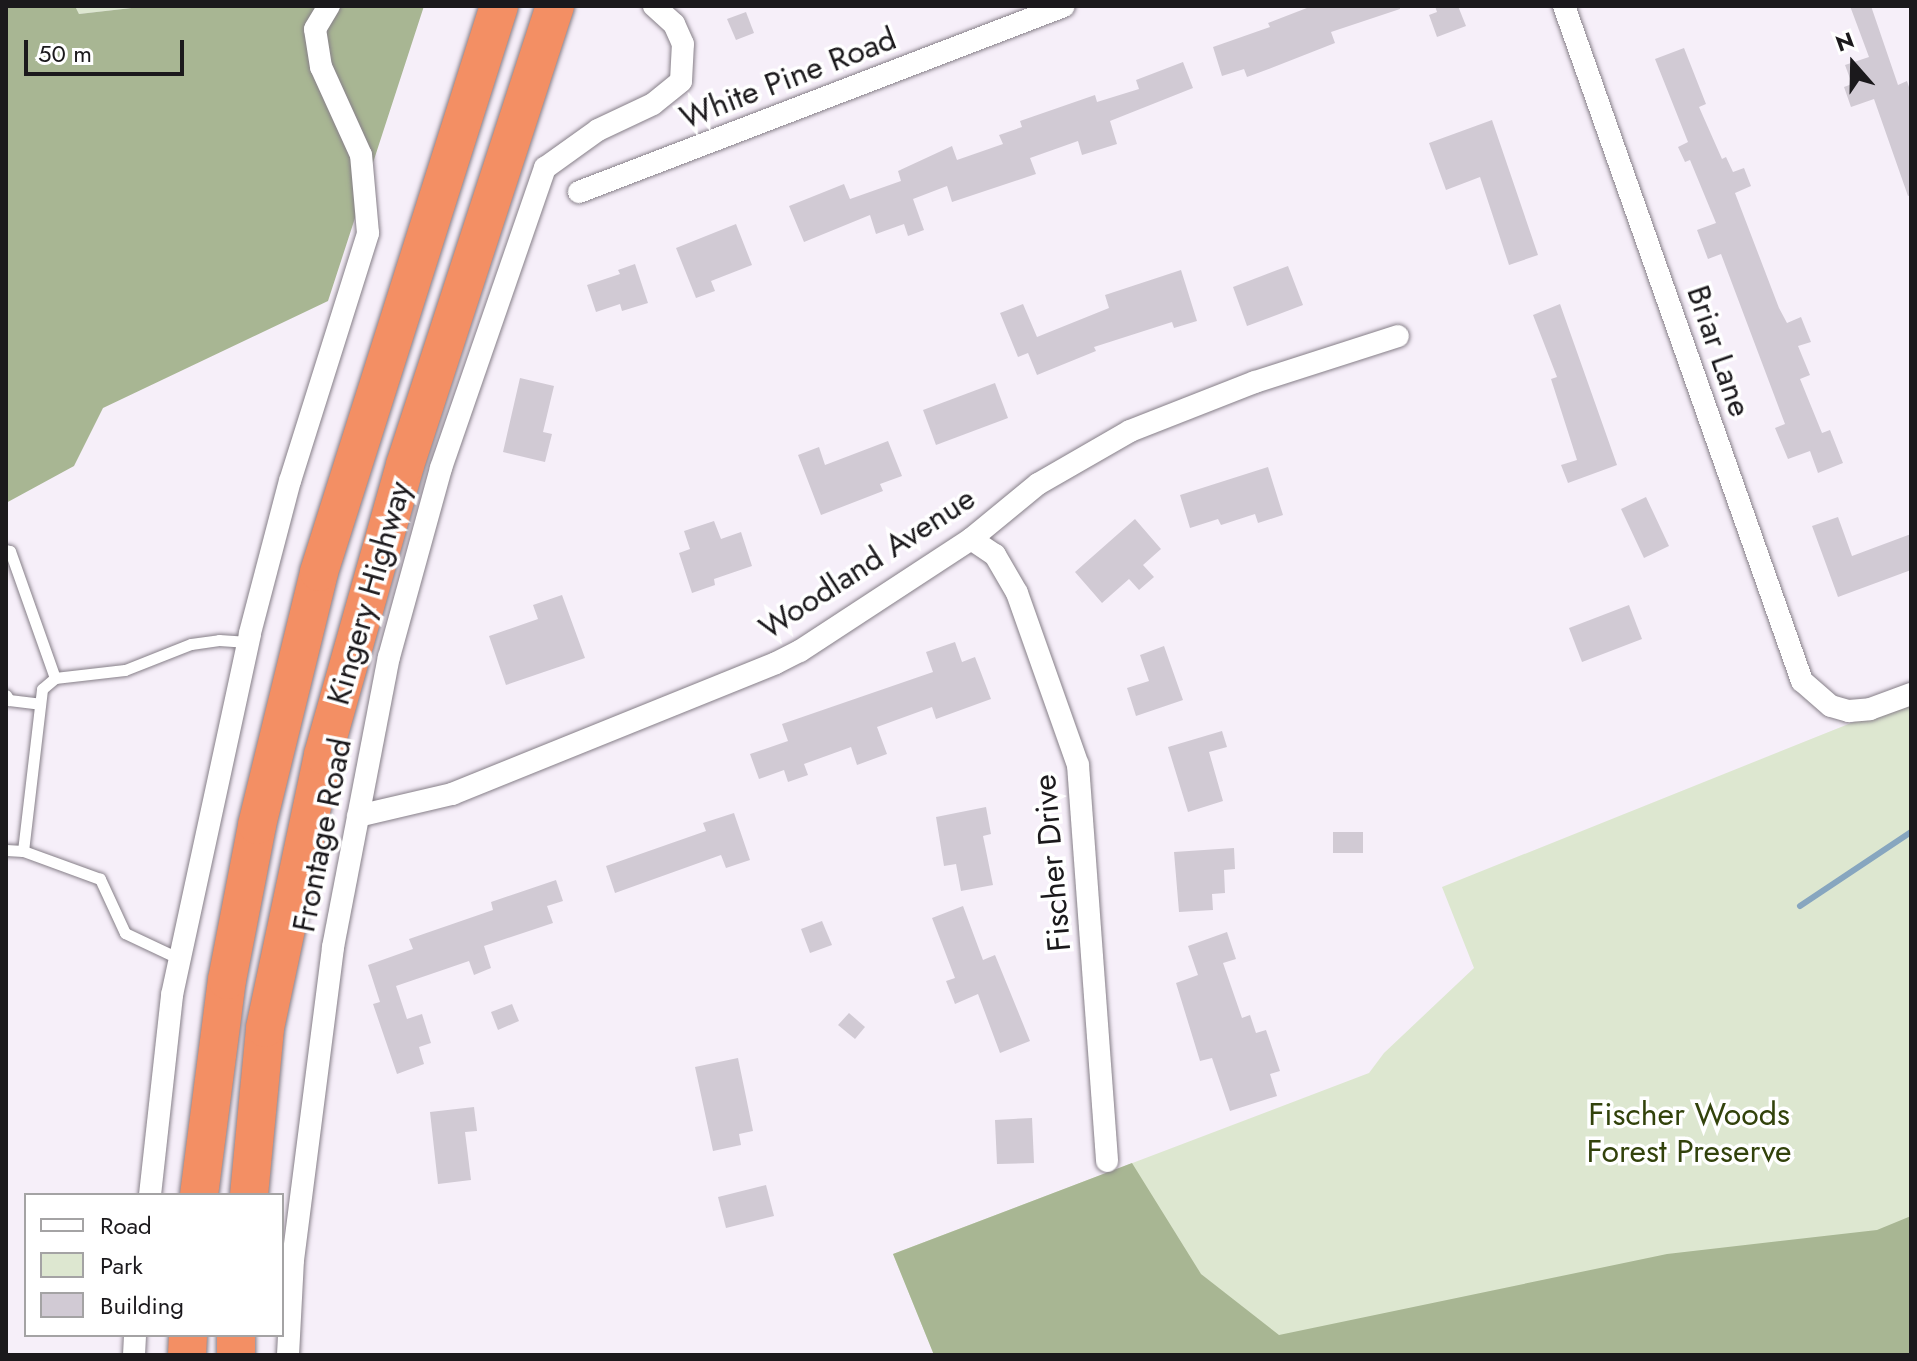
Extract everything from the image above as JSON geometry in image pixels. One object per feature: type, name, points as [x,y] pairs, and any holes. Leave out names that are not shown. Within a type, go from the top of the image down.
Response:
[{"type":"highway","name":"Kingery Highway","points":[[199,1193],[227,980],[257,825],[319,572],[499,6]]},
{"type":"highway","name":"Kingery Highway","points":[[249,1193],[265,1028],[323,755],[405,465],[555,6]]},
{"type":"street","points":[[150,1193],[172,995],[248,642],[290,481],[368,233],[361,155],[321,67],[315,29],[329,6]]},
{"type":"street","name":"Frontage Road","points":[[288,1355],[293,1260],[329,978],[389,657],[441,468],[545,168],[598,130],[653,104],[681,81],[683,44],[674,24],[654,6]]},
{"type":"street","name":"White Pine Road","points":[[579,192],[1064,6]]},
{"type":"street","name":"Briar Lane","points":[[1564,6],[1802,681],[1831,706],[1849,711],[1870,709],[1911,694]]},
{"type":"street","name":"Woodland Avenue","points":[[358,816],[452,794],[776,663],[800,651],[971,539],[1038,484],[1130,431],[1255,382],[1398,336]]},
{"type":"street","name":"Fischer Drive","points":[[971,539],[995,555],[1017,593],[1078,765],[1107,1161]]},
{"type":"lane","points":[[6,550],[10,551],[55,678]]},
{"type":"lane","points":[[23,851],[42,689],[55,678],[125,670],[191,644],[219,640],[248,642]]},
{"type":"lane","points":[[6,695],[9,700],[40,704]]},
{"type":"lane","points":[[6,850],[23,851],[100,879],[125,933],[180,959]]},
{"type":"green space","points":[[6,6],[75,6],[79,14],[149,6],[424,6],[328,301],[103,408],[74,466],[6,503]]},
{"type":"green space","points":[[75,6],[149,6],[79,14]]},
{"type":"green space","name":"Fischer Woods Forest Preserve","points":[[1911,699],[1911,1355],[934,1355],[893,1254],[1369,1073],[1384,1053],[1474,968],[1442,887]]},
{"type":"green space","points":[[1132,1163],[1201,1274],[1279,1335],[1667,1254],[1877,1230],[1911,1216],[1911,1355],[934,1355],[893,1254]]},
{"type":"building","points":[[1312,6],[1400,6],[1400,9],[1331,32],[1335,43],[1266,70],[1247,77],[1244,69],[1222,76],[1213,47],[1270,27],[1268,23]]},
{"type":"building","points":[[1435,6],[1458,6],[1466,26],[1437,37],[1429,15],[1437,12]]},
{"type":"building","points":[[1850,6],[1871,6],[1898,85],[1907,81],[1911,93],[1911,195],[1908,196],[1874,99],[1851,107],[1844,87],[1852,84],[1845,65],[1869,57]]},
{"type":"building","points":[[746,12],[754,33],[736,40],[727,19]]},
{"type":"building","points":[[1684,48],[1706,104],[1699,107],[1722,159],[1726,157],[1733,172],[1744,168],[1751,186],[1735,193],[1779,308],[1787,323],[1801,317],[1811,342],[1798,346],[1810,375],[1800,379],[1822,433],[1830,430],[1843,463],[1818,473],[1810,451],[1788,459],[1775,428],[1785,424],[1721,254],[1708,259],[1697,230],[1716,223],[1690,160],[1685,162],[1678,147],[1688,142],[1655,59]]},
{"type":"building","points":[[1183,62],[1193,88],[1110,121],[1117,144],[1082,155],[1078,141],[1030,158],[1036,174],[952,202],[947,186],[913,199],[924,230],[908,236],[904,224],[876,234],[870,215],[804,242],[789,206],[844,184],[850,199],[901,181],[898,171],[952,146],[957,160],[1003,144],[999,135],[1022,127],[1020,121],[1095,95],[1097,102],[1139,89],[1136,80]]},
{"type":"building","points":[[1492,120],[1538,255],[1509,265],[1480,177],[1446,190],[1429,143]]},
{"type":"building","points":[[736,224],[752,265],[711,281],[715,291],[696,298],[676,248]]},
{"type":"building","points":[[635,264],[648,303],[622,311],[620,304],[596,312],[587,285],[620,274],[618,270]]},
{"type":"building","points":[[1288,266],[1303,305],[1247,326],[1233,287]]},
{"type":"building","points":[[1181,270],[1197,321],[1174,328],[1172,322],[1094,347],[1096,351],[1037,375],[1028,353],[1018,357],[1000,313],[1023,304],[1037,337],[1109,308],[1105,295]]},
{"type":"building","points":[[1560,304],[1617,465],[1568,483],[1561,465],[1577,460],[1551,379],[1557,377],[1533,315]]},
{"type":"building","points":[[520,378],[554,386],[543,432],[552,434],[545,462],[503,452]]},
{"type":"building","points":[[995,383],[1008,418],[936,445],[923,410]]},
{"type":"building","points":[[888,441],[902,476],[880,484],[883,491],[821,515],[798,455],[819,447],[825,465]]},
{"type":"building","points":[[1268,467],[1283,515],[1258,523],[1255,514],[1221,525],[1218,519],[1190,528],[1180,495]]},
{"type":"building","points":[[1646,497],[1669,546],[1644,558],[1621,509]]},
{"type":"building","points":[[1838,517],[1852,556],[1911,534],[1911,570],[1838,597],[1812,526]]},
{"type":"building","points":[[1135,519],[1161,549],[1143,565],[1154,577],[1139,590],[1129,579],[1102,603],[1075,572]]},
{"type":"building","points":[[714,521],[721,539],[741,532],[752,566],[714,579],[715,585],[692,593],[679,553],[690,549],[684,531]]},
{"type":"building","points":[[562,595],[585,658],[506,685],[489,636],[538,619],[533,605]]},
{"type":"building","points":[[1629,605],[1642,639],[1582,662],[1569,628]]},
{"type":"building","points":[[955,642],[962,662],[975,657],[991,699],[936,719],[932,707],[877,727],[887,754],[857,765],[851,747],[804,764],[808,775],[788,782],[784,770],[759,779],[750,754],[788,741],[782,724],[933,672],[926,652]]},
{"type":"building","points":[[1164,646],[1183,700],[1136,716],[1127,688],[1149,681],[1140,655]]},
{"type":"building","points":[[1222,731],[1227,747],[1209,752],[1223,801],[1188,812],[1168,747]]},
{"type":"building","points":[[986,807],[991,834],[983,836],[993,885],[961,891],[956,864],[944,866],[936,817]]},
{"type":"building","points":[[734,813],[750,860],[726,868],[721,855],[615,893],[606,866],[706,831],[703,823]]},
{"type":"building","points":[[1333,832],[1363,832],[1363,853],[1333,853]]},
{"type":"building","points":[[1234,848],[1235,869],[1224,870],[1225,893],[1212,894],[1213,910],[1179,912],[1174,852]]},
{"type":"building","points":[[556,880],[563,901],[547,906],[553,923],[484,946],[491,968],[474,975],[469,961],[396,986],[407,1019],[422,1014],[431,1043],[419,1047],[424,1064],[397,1074],[373,1004],[380,1002],[368,965],[413,949],[409,939],[493,910],[491,902]]},
{"type":"building","points":[[963,906],[983,960],[995,955],[1030,1041],[1000,1053],[978,994],[955,1004],[946,981],[955,978],[932,918]]},
{"type":"building","points":[[822,921],[832,945],[810,953],[801,929]]},
{"type":"building","points":[[1227,932],[1236,959],[1223,963],[1242,1018],[1250,1015],[1256,1033],[1266,1030],[1280,1071],[1270,1074],[1277,1096],[1230,1111],[1212,1058],[1200,1061],[1176,983],[1198,975],[1188,946]]},
{"type":"building","points":[[512,1004],[519,1021],[498,1030],[491,1012]]},
{"type":"building","points":[[849,1013],[865,1027],[855,1039],[838,1025]]},
{"type":"building","points":[[738,1058],[753,1131],[739,1134],[741,1145],[713,1151],[695,1067]]},
{"type":"building","points":[[474,1107],[477,1131],[465,1132],[471,1180],[438,1184],[430,1112]]},
{"type":"building","points":[[1032,1118],[1034,1163],[997,1164],[995,1120]]},
{"type":"building","points":[[766,1185],[774,1216],[726,1228],[718,1197]]},
{"type":"waterway","points":[[1800,906],[1911,832]]}]
